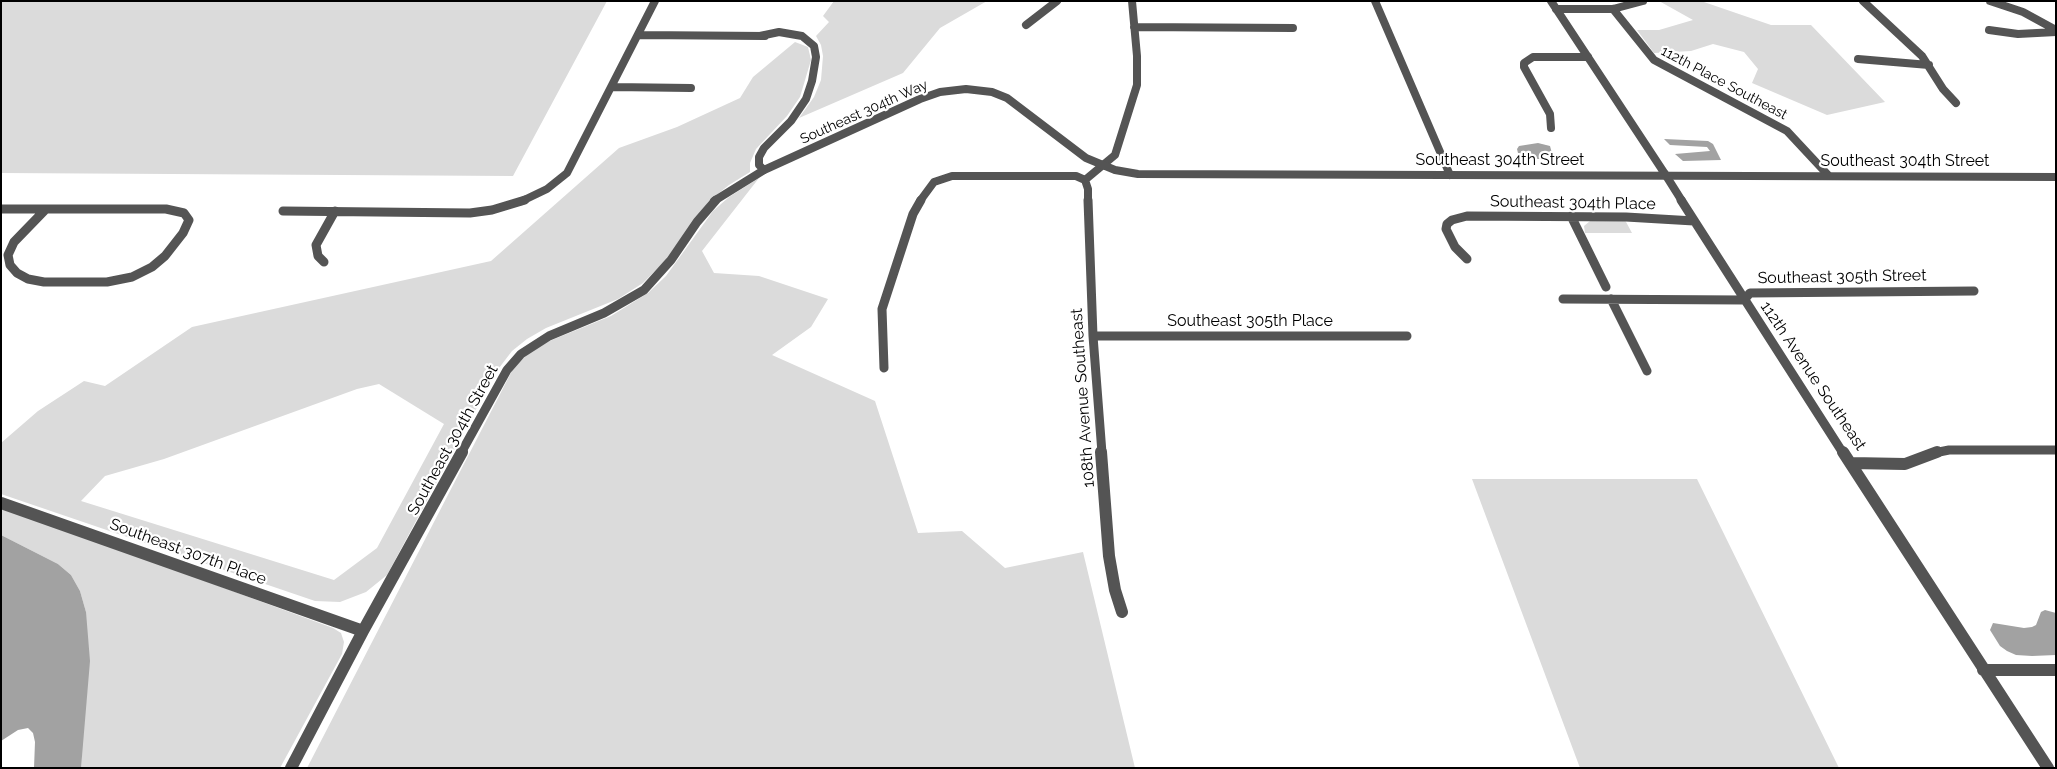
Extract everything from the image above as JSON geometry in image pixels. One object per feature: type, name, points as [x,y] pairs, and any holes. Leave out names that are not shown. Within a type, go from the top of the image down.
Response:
[{"type":"street","points":[[283,211],[470,213],[503,208],[533,197],[559,180],[566,173],[612,88],[655,1]]},
{"type":"street","points":[[1026,25],[1058,1]]},
{"type":"street","points":[[884,368],[882,309],[913,214],[928,188],[934,182],[952,176],[1076,176],[1085,180],[1115,155],[1137,86],[1138,56],[1132,1]]},
{"type":"street","points":[[1375,1],[1450,175]]},
{"type":"street","name":"112th Avenue Southeast","points":[[1551,1],[1665,174],[1744,300],[2048,768]]},
{"type":"street","points":[[1556,9],[1613,9],[1643,1]]},
{"type":"street","points":[[1863,1],[1930,65],[1943,89],[1956,103]]},
{"type":"street","points":[[1990,1],[2036,18],[2056,31]]},
{"type":"street","name":"112th Place Southeast","points":[[1613,9],[1654,60],[1787,131],[1828,175]]},
{"type":"street","points":[[1134,27],[1293,28]]},
{"type":"street","points":[[1989,30],[2018,34],[2056,31]]},
{"type":"street","points":[[760,36],[779,32],[798,34],[809,39],[816,50],[810,91],[800,111],[764,148],[759,157],[759,165],[764,170]]},
{"type":"street","points":[[638,35],[760,36],[791,39],[812,44]]},
{"type":"street","points":[[1551,128],[1550,114],[1524,67],[1527,60],[1533,57],[1588,57]]},
{"type":"street","points":[[1858,59],[1930,65]]},
{"type":"street","points":[[612,88],[691,88]]},
{"type":"street","name":"Southeast 304th Way","points":[[764,170],[920,99],[940,92],[966,89],[992,92],[1007,98],[1086,158],[1103,166]]},
{"type":"street","name":"Southeast 304th Street","points":[[1103,166],[1126,173],[1149,175],[1665,174],[2056,177]]},
{"type":"street","name":"Southeast 304th Street","points":[[291,768],[363,631],[507,370],[521,354],[549,336],[604,313],[644,290],[671,260],[713,202],[764,170]]},
{"type":"street","name":"108th Avenue Southeast","points":[[1085,180],[1088,189],[1093,336],[1109,556],[1113,584],[1122,612]]},
{"type":"street","points":[[1,209],[166,210],[181,212],[188,216],[189,220],[183,233],[165,256],[152,267],[132,277],[113,282],[38,282],[24,277],[10,265],[8,255],[10,247],[45,210]]},
{"type":"street","points":[[324,262],[317,251],[318,240],[336,212]]},
{"type":"street","name":"Southeast 304th Place","points":[[1467,259],[1455,247],[1446,228],[1447,224],[1452,220],[1467,216],[1626,217],[1694,221]]},
{"type":"street","points":[[1571,216],[1606,287]]},
{"type":"street","name":"Southeast 305th Street","points":[[1563,299],[1744,300],[1750,293],[1974,291]]},
{"type":"street","points":[[1611,300],[1647,372]]},
{"type":"street","name":"Southeast 305th Place","points":[[1093,336],[1407,336]]},
{"type":"street","points":[[1851,463],[1905,464],[1936,452],[1949,450],[2056,450]]},
{"type":"street","name":"Southeast 307th Place","points":[[1,503],[363,631]]},
{"type":"street","points":[[1983,670],[2056,670]]},
{"type":"shaded area","points":[[1,1],[607,1],[513,176],[1,173]]},
{"type":"shaded area","points":[[834,1],[987,1],[940,28],[903,73],[799,118],[814,97],[821,80],[823,56],[821,45],[816,36],[829,22],[823,16]]},
{"type":"shaded area","points":[[1659,1],[1701,1],[1771,25],[1811,25],[1885,102],[1827,115],[1752,83],[1758,69],[1744,52],[1713,44],[1691,51],[1654,53],[1637,30],[1659,30],[1693,20]]},
{"type":"shaded area","points":[[795,42],[808,47],[811,60],[800,97],[787,116],[756,149],[750,163],[750,172],[729,185],[709,201],[664,262],[643,283],[618,299],[546,328],[527,339],[512,351],[496,372],[387,575],[366,592],[340,602],[315,601],[1,494],[1,443],[38,411],[84,381],[105,386],[192,327],[491,261],[619,148],[677,127],[740,98],[753,77]],"holes":[[[379,384],[444,424],[377,548],[334,580],[81,501],[105,476],[164,459],[357,389]]]},
{"type":"shaded area","points":[[1664,139],[1708,141],[1713,144],[1721,160],[1683,161],[1675,154],[1710,151],[1707,147],[1670,145]]},
{"type":"shaded area","points":[[1538,143],[1550,146],[1553,157],[1549,159],[1529,159],[1518,153],[1517,149],[1519,146]]},
{"type":"shaded area","points":[[759,178],[702,251],[714,273],[759,276],[828,299],[811,327],[772,355],[875,401],[918,533],[962,531],[1005,568],[1083,552],[1135,768],[307,768],[514,367],[528,354],[547,342],[611,316],[648,293],[666,276],[713,211],[729,197]]},
{"type":"shaded area","points":[[1625,220],[1632,233],[1585,233],[1584,226],[1590,221]]},
{"type":"shaded area","points":[[1472,479],[1697,479],[1839,768],[1580,768]]},
{"type":"shaded area","points":[[1,506],[333,628],[341,633],[344,642],[342,654],[280,768],[81,768],[86,612],[80,591],[71,575],[58,564],[1,535]]},
{"type":"shaded area","points":[[1,535],[58,564],[71,575],[80,591],[86,612],[90,661],[81,768],[34,768],[35,742],[33,733],[28,728],[18,730],[1,741]]},
{"type":"shaded area","points":[[2045,610],[2056,613],[2056,655],[2016,655],[2000,646],[1990,630],[1993,623],[2024,628],[2032,627],[2036,625],[2041,612]]}]
